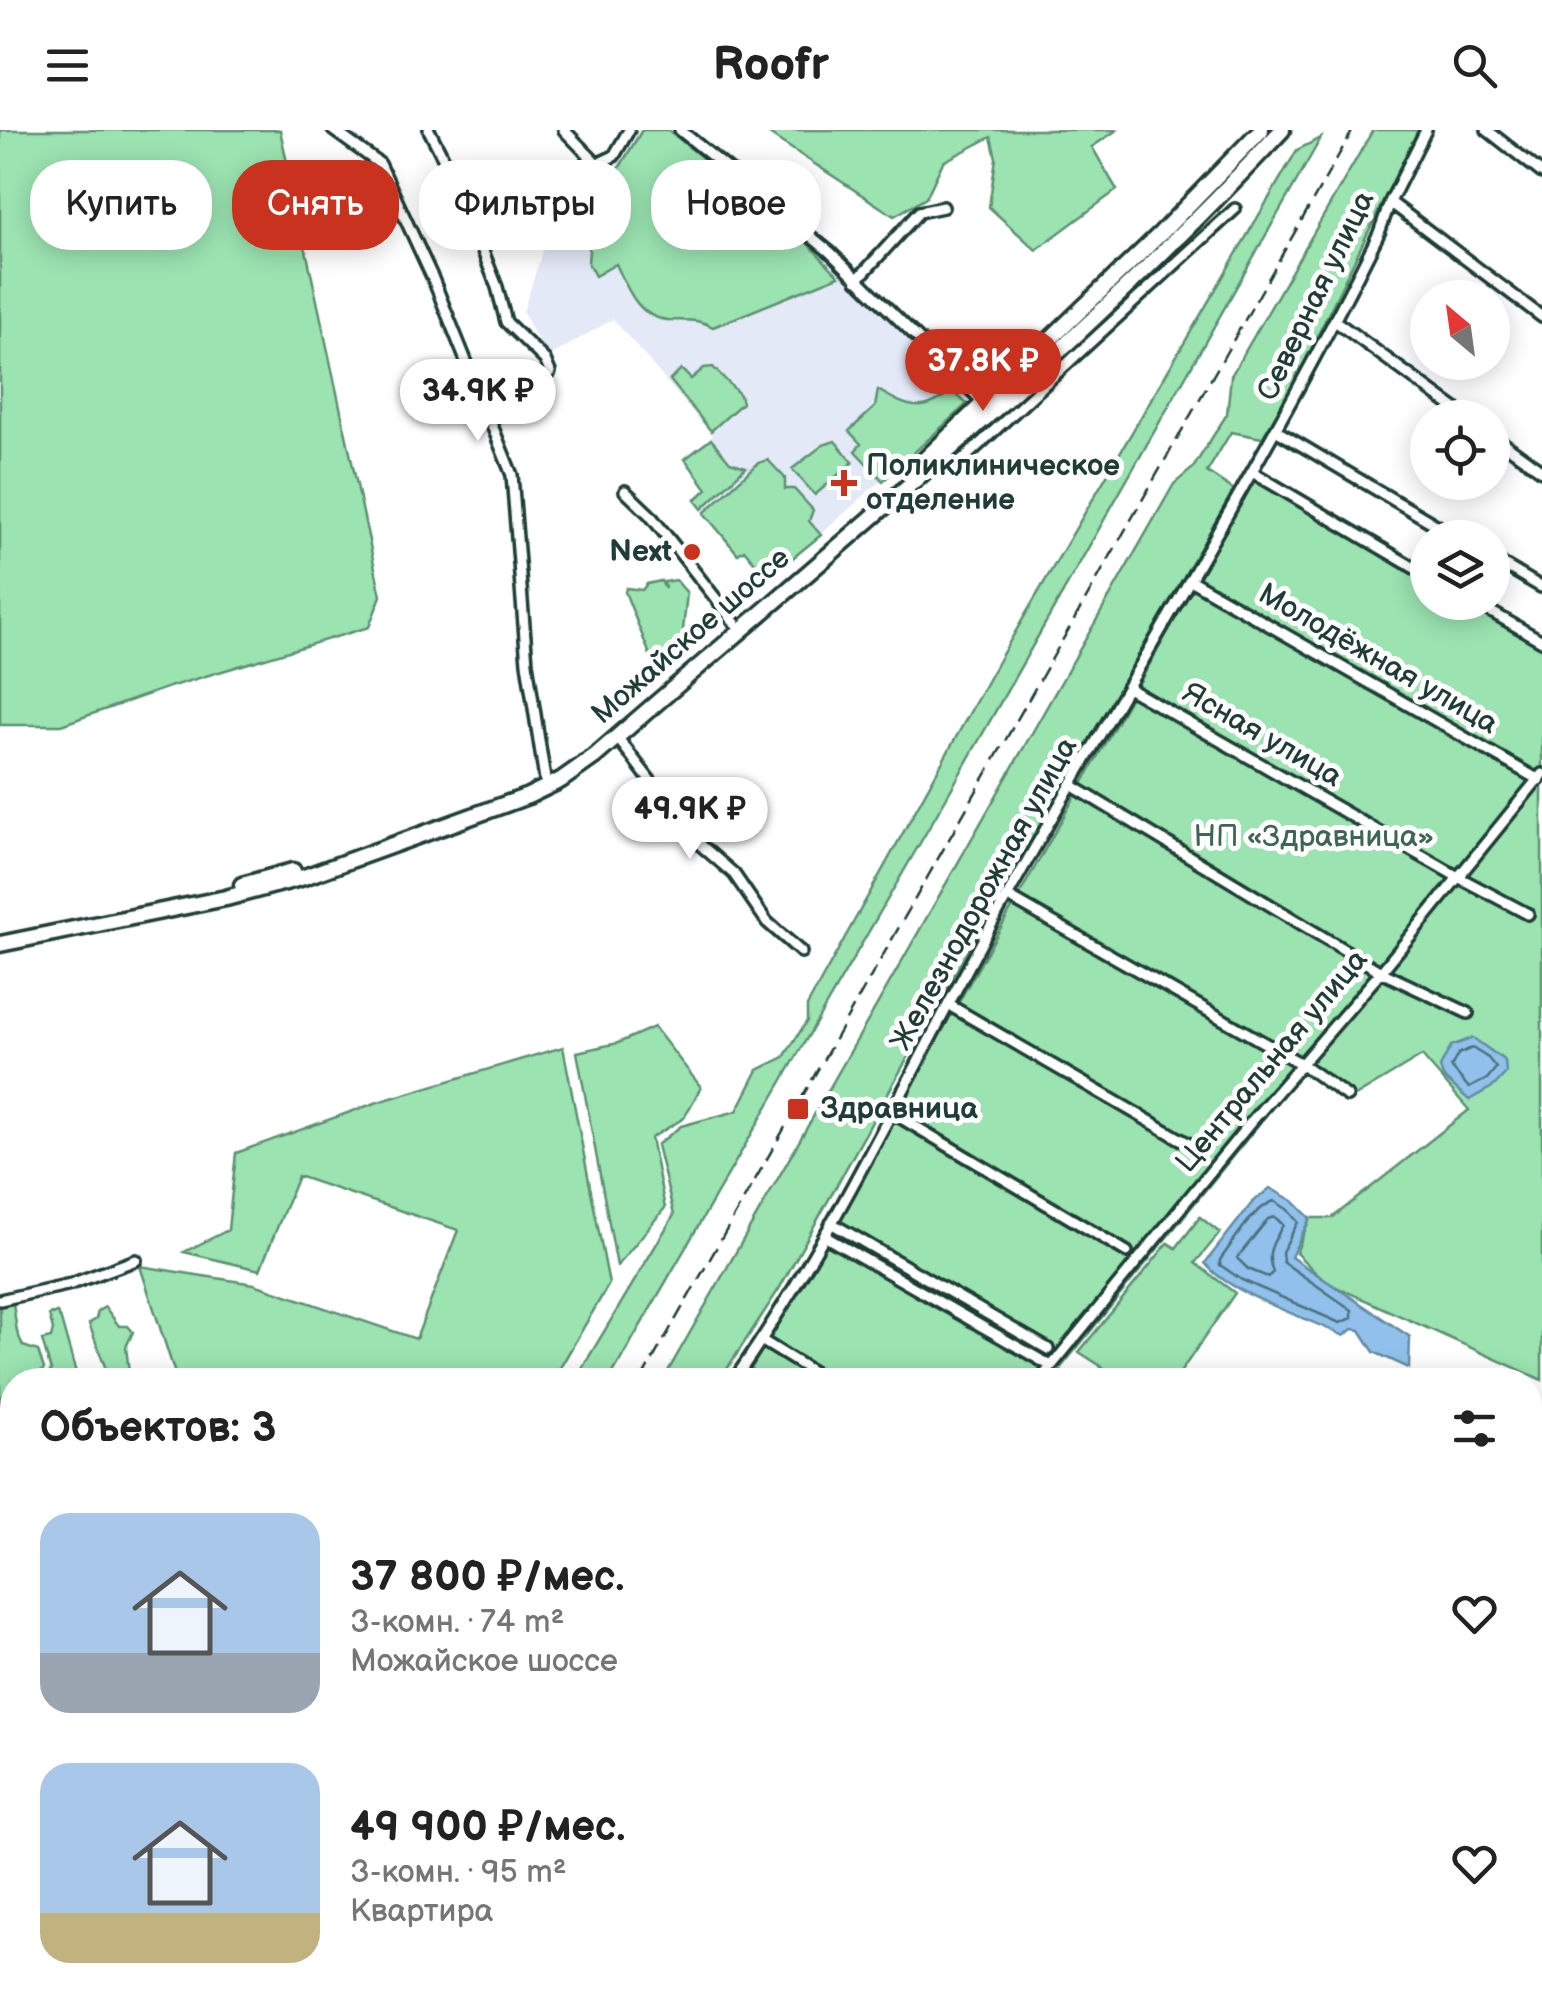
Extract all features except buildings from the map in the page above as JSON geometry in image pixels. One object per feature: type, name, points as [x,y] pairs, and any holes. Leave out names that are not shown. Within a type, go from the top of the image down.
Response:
[{"type":"main road","name":"Можайское шоссе","points":[[0,944],[226,898],[354,860],[549,787],[576,770],[941,457],[1147,268],[1238,166],[1262,130]]},
{"type":"main road","name":"Можайское шоссе","points":[[0,934],[224,890],[302,868],[545,779],[579,756],[914,470],[1238,166],[1282,130]]},
{"type":"street","points":[[332,130],[380,164],[433,279],[512,475],[528,664],[545,779]]},
{"type":"street","points":[[429,130],[464,203],[497,286],[506,322],[545,360],[550,372]]},
{"type":"street","points":[[564,130],[597,164],[614,156],[629,130]]},
{"type":"street","points":[[680,130],[830,252],[984,403]]},
{"type":"street","name":"Северная улица","points":[[1277,430],[1379,233],[1426,130]]},
{"type":"street","points":[[1487,130],[1542,173]]},
{"type":"street","points":[[1390,202],[1542,317]]},
{"type":"street","points":[[857,280],[919,212],[943,207]]},
{"type":"street","points":[[941,457],[948,464],[957,465],[1234,209]]},
{"type":"street","points":[[1335,321],[1443,400]]},
{"type":"street","points":[[1277,430],[1428,520]]},
{"type":"street","name":"Железнодорожная улица","points":[[742,1368],[824,1236],[1007,896],[1277,430]]},
{"type":"street","points":[[1510,448],[1542,471]]},
{"type":"street","points":[[1252,472],[1410,565]]},
{"type":"street","points":[[625,490],[735,623]]},
{"type":"street","points":[[1510,568],[1541,586]]},
{"type":"street","name":"Молодёжная улица","points":[[1190,580],[1541,778]]},
{"type":"street","points":[[1505,620],[1542,642]]},
{"type":"street","name":"Ясная улица","points":[[1128,688],[1458,878],[1528,914]]},
{"type":"street","points":[[617,736],[696,841],[734,874],[767,922],[802,952]]},
{"type":"street","name":"Центральная улица","points":[[1052,1366],[1251,1122],[1303,1066],[1541,778]]},
{"type":"street","points":[[1071,786],[1381,972],[1468,1013]]},
{"type":"street","points":[[1007,896],[1303,1066],[1346,1096]]},
{"type":"street","points":[[950,1005],[1190,1144]]},
{"type":"street","points":[[891,1112],[1127,1252]]},
{"type":"street","points":[[831,1222],[1048,1350]]},
{"type":"street","points":[[824,1236],[1052,1366]]},
{"type":"street","points":[[0,1300],[70,1284],[136,1260]]},
{"type":"street","points":[[761,1340],[806,1368]]},
{"type":"shaded area","points":[[639,130],[672,130],[710,160],[651,160],[651,250],[820,250],[971,402],[767,581],[744,552],[737,556],[693,499],[706,489],[683,458],[713,436],[613,319],[550,356],[523,312],[543,250],[631,250],[631,160],[621,160]]},
{"type":"green space","points":[[0,130],[280,130],[287,160],[232,160],[232,250],[306,250],[381,596],[369,627],[169,687],[61,725],[0,725]]},
{"type":"green space","points":[[642,130],[668,130],[705,160],[651,160],[651,250],[814,250],[839,276],[713,327],[696,321],[657,318],[634,300],[616,264],[595,276],[588,263],[589,250],[631,250],[631,160],[624,160]]},
{"type":"green space","points":[[763,130],[1117,130],[1092,147],[1117,190],[1036,250],[989,207],[996,158],[991,137],[943,162],[926,198],[894,216],[821,168],[821,160],[809,160]]},
{"type":"green space","points":[[1373,130],[1418,130],[1291,390],[1262,438],[1231,432],[1207,472],[1234,490],[952,978],[779,1289],[728,1368],[670,1368],[1174,484],[1193,468],[1227,414],[1231,376]]},
{"type":"green space","points":[[1321,138],[945,800],[616,1368],[582,1368],[674,1215],[657,1145],[681,1126],[737,1111],[758,1070],[784,1057],[807,1021],[807,1006],[1000,658],[1297,150]]},
{"type":"green space","points":[[713,367],[740,395],[742,403],[711,431],[670,380],[681,369],[691,379],[704,368]]},
{"type":"green space","points":[[878,390],[898,401],[924,406],[951,390],[967,404],[883,481],[855,451],[861,444],[849,431],[875,407]]},
{"type":"green space","points":[[711,439],[730,462],[746,467],[702,509],[695,500],[707,489],[685,459]]},
{"type":"green space","points":[[835,441],[853,462],[815,495],[792,469],[823,445]]},
{"type":"green space","points":[[768,460],[785,478],[785,489],[794,489],[813,510],[809,521],[821,535],[768,578],[744,550],[738,554],[704,513],[758,463]]},
{"type":"green space","name":"НП «Здравница»","points":[[1260,469],[1410,557],[1410,620],[1510,620],[1510,616],[1542,634],[1542,1368],[1515,1368],[1325,1282],[1296,1253],[1310,1218],[1332,1218],[1469,1110],[1422,1056],[1355,1096],[1307,1065],[1061,1368],[752,1368]]},
{"type":"green space","points":[[676,580],[687,593],[683,630],[691,644],[662,670],[652,660],[625,592],[626,588],[642,590],[647,584],[661,581],[665,589],[664,582]]},
{"type":"green space","points":[[654,1027],[701,1087],[684,1118],[651,1138],[665,1208],[617,1266],[577,1052],[618,1043]]},
{"type":"green space","points":[[563,1047],[609,1284],[560,1368],[173,1368],[140,1266],[254,1284],[416,1339],[458,1230],[298,1176],[260,1270],[184,1252],[228,1230],[236,1153],[378,1102]]},
{"type":"green space","points":[[1200,1217],[1220,1233],[1195,1263],[1235,1293],[1183,1368],[1104,1368],[1079,1352],[1168,1243],[1176,1248]]},
{"type":"green space","points":[[13,1303],[23,1346],[38,1351],[44,1368],[0,1368],[0,1306]]},
{"type":"green space","points":[[105,1307],[119,1326],[128,1326],[133,1332],[126,1347],[129,1368],[106,1368],[89,1324]]},
{"type":"green space","points":[[57,1313],[61,1320],[75,1368],[50,1368],[42,1340],[51,1338],[49,1315]]},
{"type":"water","points":[[1473,1038],[1505,1061],[1506,1073],[1494,1086],[1469,1100],[1443,1077],[1440,1067],[1451,1046]]},
{"type":"water","points":[[1270,1188],[1293,1201],[1310,1218],[1291,1257],[1410,1337],[1409,1368],[1374,1352],[1360,1330],[1352,1329],[1344,1336],[1290,1313],[1231,1284],[1205,1263],[1252,1203]]},
{"type":"railway","points":[[648,1368],[1353,130]]},
{"type":"place","name":"Поликлиническое отделение","points":[[844,483]]},
{"type":"place","name":"Next","points":[[692,552]]},
{"type":"place","name":"Здравница","points":[[798,1109]]}]
